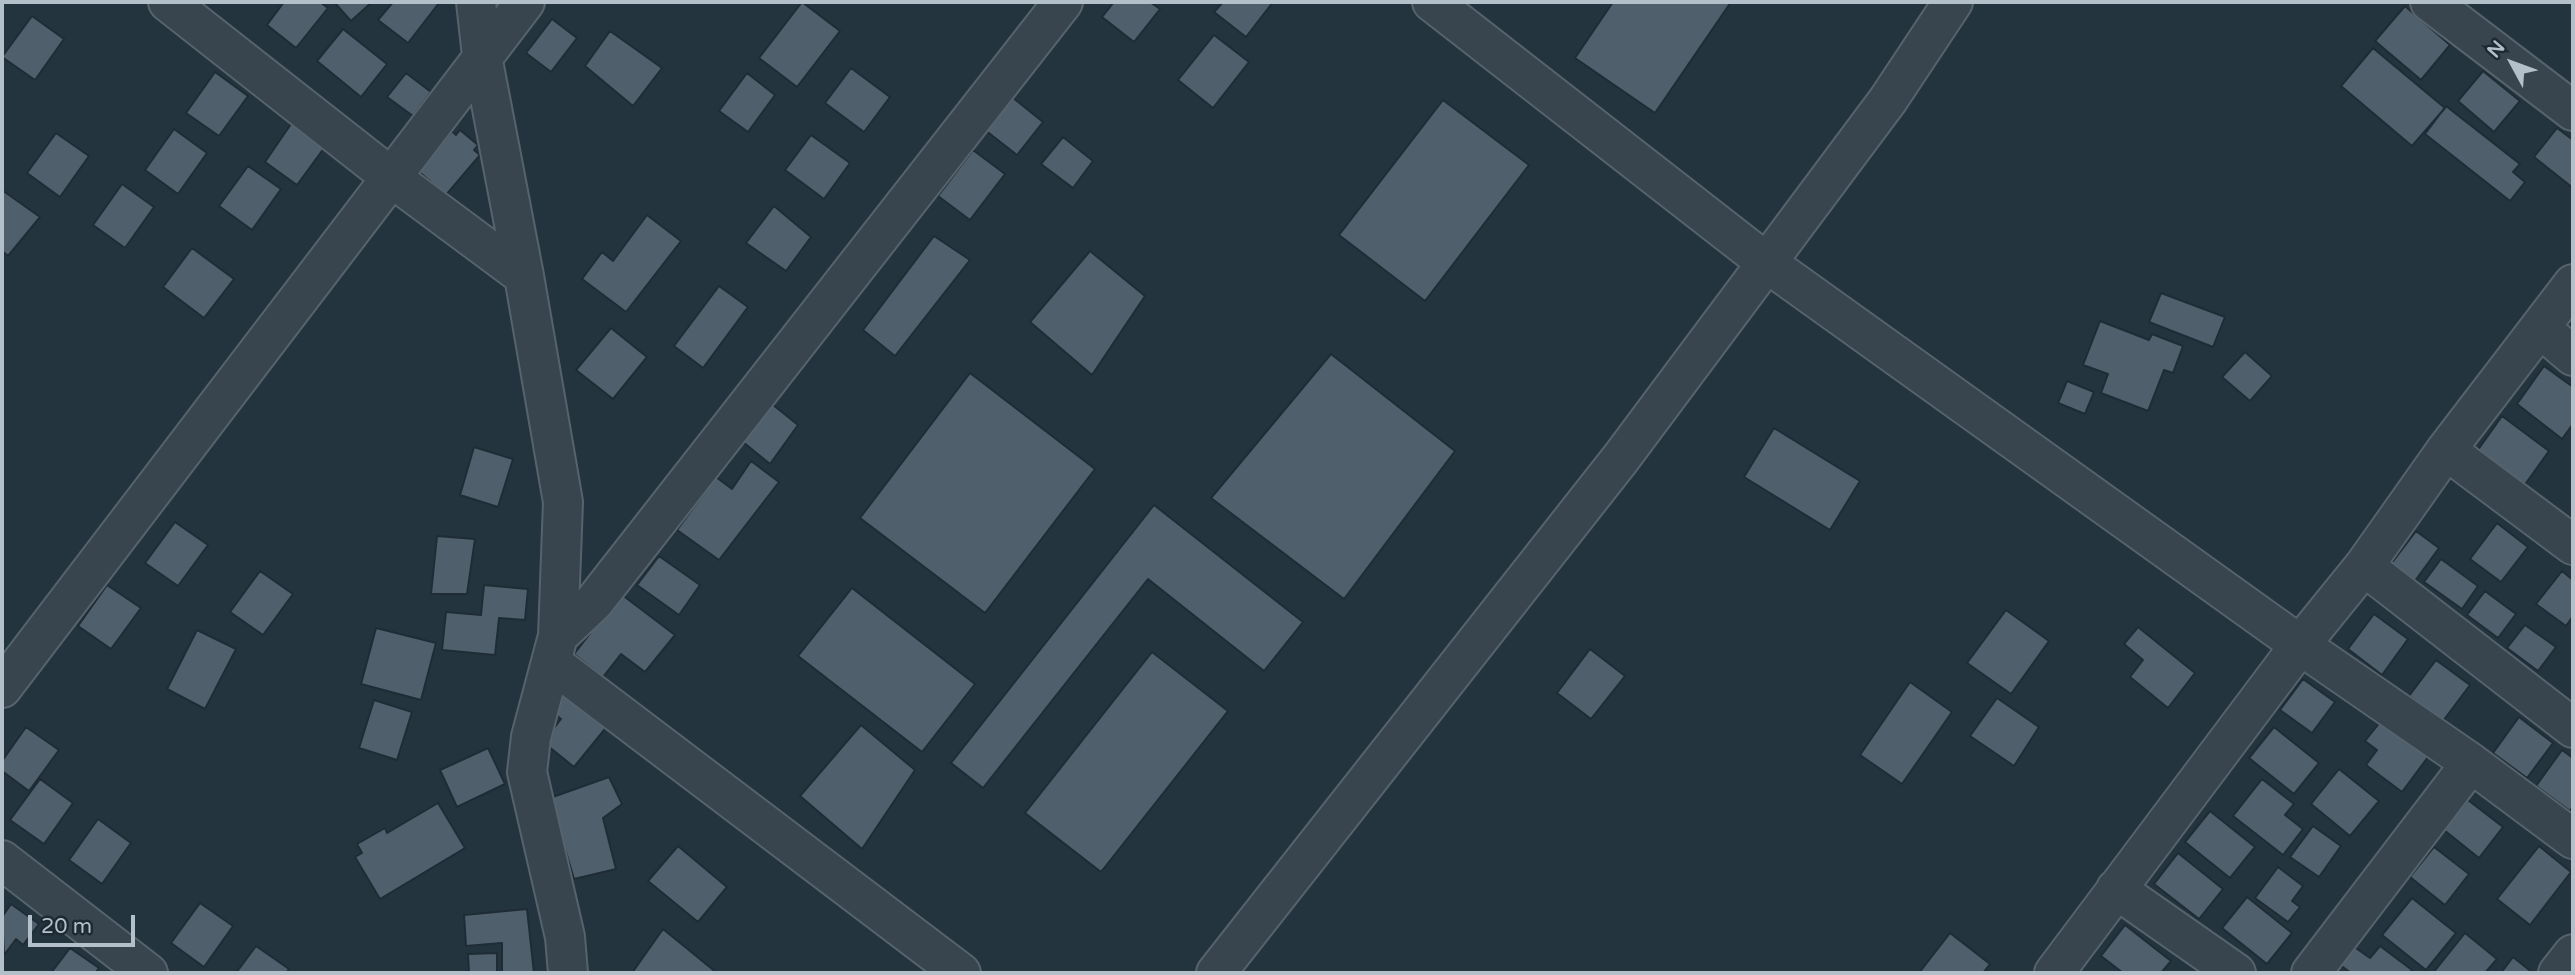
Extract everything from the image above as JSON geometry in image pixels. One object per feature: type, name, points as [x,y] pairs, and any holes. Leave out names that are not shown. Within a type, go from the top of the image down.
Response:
[{"type":"street","points":[[168,2],[392,178],[524,276]]},
{"type":"street","points":[[476,2],[482,56],[563,502],[555,650],[531,737],[527,772],[565,937],[568,973]]},
{"type":"street","points":[[2,688],[525,2]]},
{"type":"street","points":[[555,650],[1063,2]]},
{"type":"street","points":[[1432,2],[1767,263],[2300,645],[2472,763],[2573,839]]},
{"type":"street","points":[[1216,973],[1621,458],[1888,100],[1953,2]]},
{"type":"street","points":[[2430,2],[2573,111]]},
{"type":"street","points":[[2054,973],[2300,645],[2364,566],[2446,450],[2573,284]]},
{"type":"street","points":[[2540,328],[2573,356]]},
{"type":"street","points":[[2446,450],[2573,545]]},
{"type":"street","points":[[2364,566],[2573,728]]},
{"type":"street","points":[[555,650],[961,973]]},
{"type":"street","points":[[2311,973],[2472,763]]},
{"type":"street","points":[[2,860],[148,973]]},
{"type":"street","points":[[2116,889],[2236,973]]},
{"type":"street","points":[[2558,973],[2573,954]]},
{"type":"building","points":[[284,2],[320,2],[328,8],[296,48],[267,25]]},
{"type":"building","points":[[334,2],[372,2],[351,21]]},
{"type":"building","points":[[393,2],[439,3],[408,43],[378,20]]},
{"type":"building","points":[[802,2],[840,31],[797,87],[759,58]]},
{"type":"building","points":[[1114,2],[1150,2],[1160,9],[1134,42],[1102,17]]},
{"type":"building","points":[[1223,2],[1273,2],[1246,37],[1214,12]]},
{"type":"building","points":[[1613,2],[1731,2],[1655,113],[1575,58]]},
{"type":"building","points":[[2405,6],[2450,45],[2421,80],[2375,41]]},
{"type":"building","points":[[32,16],[64,39],[35,80],[2,57]]},
{"type":"building","points":[[552,19],[577,38],[551,72],[526,53]]},
{"type":"building","points":[[343,29],[387,64],[361,97],[317,61]]},
{"type":"building","points":[[610,31],[662,68],[633,106],[585,66]]},
{"type":"building","points":[[1214,35],[1249,62],[1213,108],[1178,80]]},
{"type":"building","points":[[2373,48],[2445,108],[2412,146],[2341,86]]},
{"type":"building","points":[[851,68],[890,97],[864,132],[825,103]]},
{"type":"building","points":[[2483,71],[2520,101],[2494,132],[2458,101]]},
{"type":"building","points":[[215,72],[248,96],[219,136],[186,113]]},
{"type":"building","points":[[406,73],[431,92],[413,116],[387,97]]},
{"type":"building","points":[[747,73],[775,95],[748,132],[719,111]]},
{"type":"building","points":[[1012,97],[1043,122],[1017,155],[985,130]]},
{"type":"building","points":[[1443,100],[1529,165],[1425,301],[1339,235]]},
{"type":"building","points":[[2446,106],[2520,164],[2513,172],[2525,182],[2510,201],[2425,134]]},
{"type":"building","points":[[293,121],[327,144],[297,185],[265,162]]},
{"type":"building","points":[[2557,128],[2573,140],[2573,188],[2534,157]]},
{"type":"building","points":[[174,129],[207,153],[178,194],[145,170]]},
{"type":"building","points":[[460,130],[478,145],[474,150],[480,155],[446,195],[418,171],[452,131],[456,135]]},
{"type":"building","points":[[56,133],[89,156],[60,197],[27,173]]},
{"type":"building","points":[[811,135],[850,163],[824,199],[785,170]]},
{"type":"building","points":[[1063,137],[1093,161],[1073,188],[1041,164]]},
{"type":"building","points":[[973,150],[1005,174],[970,220],[938,196]]},
{"type":"building","points":[[248,166],[281,189],[252,230],[219,206]]},
{"type":"building","points":[[122,184],[154,207],[125,248],[93,225]]},
{"type":"building","points":[[2,190],[40,217],[8,256],[2,251]]},
{"type":"building","points":[[774,206],[811,237],[786,271],[746,243]]},
{"type":"building","points":[[647,215],[681,241],[626,312],[582,279],[602,252],[613,261]]},
{"type":"building","points":[[934,236],[970,260],[895,356],[863,330]]},
{"type":"building","points":[[192,248],[234,279],[204,318],[163,287]]},
{"type":"building","points":[[1090,251],[1145,296],[1092,375],[1030,322]]},
{"type":"building","points":[[719,286],[748,307],[703,368],[674,346]]},
{"type":"building","points":[[2161,293],[2225,317],[2213,347],[2149,322]]},
{"type":"building","points":[[2100,321],[2149,340],[2152,334],[2183,346],[2173,373],[2164,370],[2148,411],[2101,393],[2108,374],[2083,365]]},
{"type":"building","points":[[611,328],[647,357],[613,399],[576,370]]},
{"type":"building","points":[[2245,352],[2272,376],[2250,401],[2222,377]]},
{"type":"building","points":[[1331,354],[1455,451],[1344,599],[1211,498]]},
{"type":"building","points":[[2544,366],[2573,387],[2573,424],[2562,439],[2517,404]]},
{"type":"building","points":[[970,373],[1095,469],[985,613],[860,518]]},
{"type":"building","points":[[2067,381],[2094,392],[2085,414],[2058,403]]},
{"type":"building","points":[[767,400],[798,425],[770,464],[738,438]]},
{"type":"building","points":[[2502,416],[2549,451],[2521,490],[2475,454]]},
{"type":"building","points":[[1774,428],[1860,481],[1830,530],[1744,477]]},
{"type":"building","points":[[474,447],[513,459],[498,507],[460,495]]},
{"type":"building","points":[[751,461],[779,482],[719,560],[677,530],[716,477],[732,489]]},
{"type":"building","points":[[1154,505],[1303,622],[1264,671],[1148,579],[983,788],[951,763]]},
{"type":"building","points":[[175,522],[208,545],[178,586],[145,563]]},
{"type":"building","points":[[2497,523],[2528,547],[2501,582],[2470,559]]},
{"type":"building","points":[[2416,531],[2439,548],[2412,585],[2388,568]]},
{"type":"building","points":[[437,536],[475,539],[467,594],[431,594]]},
{"type":"building","points":[[659,556],[700,585],[679,615],[637,585]]},
{"type":"building","points":[[2441,559],[2478,586],[2462,609],[2424,582]]},
{"type":"building","points":[[260,571],[293,594],[263,635],[230,612]]},
{"type":"building","points":[[2562,571],[2573,580],[2573,616],[2566,626],[2536,604]]},
{"type":"building","points":[[107,585],[141,608],[111,649],[78,626]]},
{"type":"building","points":[[484,585],[528,589],[525,620],[499,618],[495,655],[442,650],[446,612],[481,615]]},
{"type":"building","points":[[852,588],[975,684],[922,752],[798,656]]},
{"type":"building","points":[[2485,591],[2516,614],[2498,638],[2467,615]]},
{"type":"building","points":[[621,594],[675,635],[645,672],[621,654],[603,677],[574,654]]},
{"type":"building","points":[[2006,610],[2049,641],[2011,694],[1967,663]]},
{"type":"building","points":[[2374,614],[2408,639],[2382,675],[2348,649]]},
{"type":"building","points":[[2525,625],[2556,647],[2538,671],[2507,648]]},
{"type":"building","points":[[2138,627],[2195,673],[2168,708],[2130,677],[2143,660],[2124,644]]},
{"type":"building","points":[[376,628],[436,643],[421,700],[361,684]]},
{"type":"building","points":[[197,630],[236,649],[205,709],[167,689]]},
{"type":"building","points":[[1590,649],[1625,676],[1591,719],[1557,693]]},
{"type":"building","points":[[1152,652],[1228,711],[1101,872],[1025,813]]},
{"type":"building","points":[[2436,660],[2470,685],[2443,721],[2409,696]]},
{"type":"building","points":[[2303,679],[2335,702],[2312,733],[2280,710]]},
{"type":"building","points":[[1910,682],[1952,712],[1902,784],[1860,755]]},
{"type":"building","points":[[565,689],[609,724],[574,767],[543,742],[561,719],[549,709]]},
{"type":"building","points":[[1997,698],[2039,727],[2014,766],[1970,736]]},
{"type":"building","points":[[374,700],[412,712],[397,760],[359,748]]},
{"type":"building","points":[[2519,717],[2553,743],[2527,778],[2493,753]]},
{"type":"building","points":[[2381,721],[2428,757],[2402,792],[2366,765],[2377,750],[2365,741]]},
{"type":"building","points":[[861,725],[915,770],[862,849],[800,796]]},
{"type":"building","points":[[26,727],[59,750],[29,791],[2,771],[2,761]]},
{"type":"building","points":[[2274,727],[2319,763],[2294,794],[2249,758]]},
{"type":"building","points":[[488,748],[505,784],[457,807],[440,770]]},
{"type":"building","points":[[2562,750],[2573,758],[2573,806],[2570,811],[2536,786]]},
{"type":"building","points":[[2339,769],[2379,801],[2350,836],[2311,804]]},
{"type":"building","points":[[609,777],[622,804],[603,818],[616,869],[574,879],[550,798]]},
{"type":"building","points":[[40,779],[73,803],[44,844],[10,820]]},
{"type":"building","points":[[2262,779],[2294,804],[2285,815],[2303,829],[2283,855],[2233,816]]},
{"type":"building","points":[[2468,800],[2503,827],[2479,858],[2444,830]]},
{"type":"building","points":[[438,803],[465,848],[380,899],[355,857],[362,853],[357,844],[385,828],[387,833]]},
{"type":"building","points":[[2210,811],[2255,847],[2230,878],[2185,842]]},
{"type":"building","points":[[98,819],[131,843],[102,884],[69,860]]},
{"type":"building","points":[[2313,826],[2341,846],[2319,877],[2290,857]]},
{"type":"building","points":[[678,846],[727,887],[698,922],[648,881]]},
{"type":"building","points":[[2539,846],[2571,872],[2530,925],[2497,899]]},
{"type":"building","points":[[2434,847],[2469,874],[2445,905],[2410,877]]},
{"type":"building","points":[[2178,853],[2223,889],[2199,919],[2154,884]]},
{"type":"building","points":[[2278,867],[2303,886],[2292,901],[2300,907],[2288,922],[2255,898]]},
{"type":"building","points":[[2247,897],[2292,933],[2267,964],[2222,928]]},
{"type":"building","points":[[2412,898],[2456,933],[2426,970],[2382,935]]},
{"type":"building","points":[[200,903],[233,926],[204,967],[171,943]]},
{"type":"building","points":[[11,904],[39,924],[23,945],[16,939],[4,955],[2,917]]},
{"type":"building","points":[[527,909],[534,973],[502,973],[502,943],[466,946],[464,915]]},
{"type":"building","points":[[2125,925],[2171,961],[2161,973],[2123,973],[2101,956]]},
{"type":"building","points":[[663,929],[717,973],[632,973]]},
{"type":"building","points":[[1950,933],[1990,964],[1983,973],[1919,973]]},
{"type":"building","points":[[2465,933],[2497,959],[2485,973],[2433,973]]},
{"type":"building","points":[[256,946],[289,969],[286,973],[236,973]]},
{"type":"building","points":[[2353,946],[2370,958],[2380,946],[2412,970],[2409,973],[2351,973],[2339,964]]},
{"type":"building","points":[[70,948],[99,968],[95,973],[51,973]]},
{"type":"building","points":[[497,953],[497,973],[469,973],[468,954]]},
{"type":"building","points":[[2513,957],[2533,973],[2501,973]]}]
